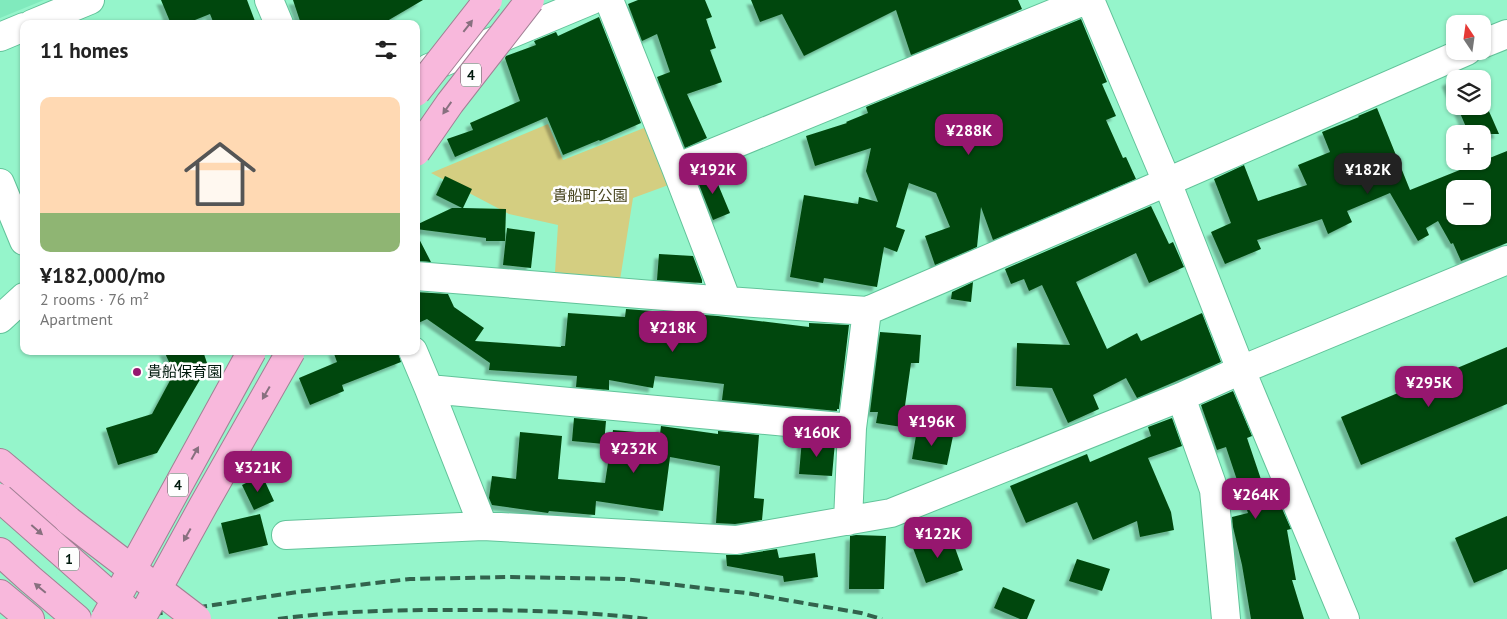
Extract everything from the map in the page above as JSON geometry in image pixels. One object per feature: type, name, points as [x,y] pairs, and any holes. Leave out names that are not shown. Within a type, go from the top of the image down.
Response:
[{"type":"highway","name":"4","points":[[420,87],[488,0]]},
{"type":"highway","name":"4","points":[[420,146],[450,103],[530,0]]},
{"type":"highway","name":"4","points":[[105,619],[250,355]]},
{"type":"highway","name":"4","points":[[141,619],[289,355]]},
{"type":"highway","points":[[0,463],[180,619]]},
{"type":"highway","name":"1","points":[[0,498],[137,619]]},
{"type":"highway","points":[[69,521],[196,619]]},
{"type":"highway","points":[[0,552],[77,619]]},
{"type":"highway","points":[[0,593],[23,619]]},
{"type":"highway","points":[[0,593],[30,619]]},
{"type":"street","points":[[42,20],[90,0]]},
{"type":"street","points":[[269,0],[277,20]]},
{"type":"street","points":[[420,71],[592,0]]},
{"type":"street","points":[[609,0],[727,301]]},
{"type":"street","points":[[676,168],[1088,0],[1167,182],[1344,619]]},
{"type":"street","points":[[0,37],[20,29]]},
{"type":"street","points":[[1491,40],[1507,34]]},
{"type":"street","points":[[420,276],[867,311],[1446,60]]},
{"type":"street","points":[[0,183],[20,230]]},
{"type":"street","points":[[286,535],[482,526],[736,540],[891,513],[1181,397],[1507,260]]},
{"type":"street","points":[[0,319],[20,301]]},
{"type":"street","points":[[848,521],[852,428],[867,311]]},
{"type":"street","points":[[415,355],[482,526]]},
{"type":"street","points":[[429,388],[852,428]]},
{"type":"street","points":[[1181,397],[1214,490],[1226,619]]},
{"type":"shaded area","points":[[0,0],[44,0],[0,18]]},
{"type":"green space","name":"貴船町公園","points":[[548,124],[563,160],[649,126],[674,183],[633,198],[620,280],[555,272],[558,225],[509,214],[431,173]]},
{"type":"building","points":[[161,0],[247,0],[254,20],[212,20],[210,14],[195,20],[169,20]]},
{"type":"building","points":[[293,0],[423,0],[389,20],[300,20]]},
{"type":"building","points":[[638,0],[705,0],[712,17],[706,19],[716,48],[710,50],[722,82],[687,94],[707,138],[685,148],[657,77],[670,72],[657,34],[642,41],[628,4]]},
{"type":"building","points":[[751,0],[1018,0],[1022,9],[911,55],[896,10],[804,56],[782,14],[760,22]]},
{"type":"building","points":[[599,17],[641,123],[563,155],[547,117],[455,157],[447,139],[473,130],[470,123],[520,101],[505,58],[506,56],[536,45],[534,41],[556,32],[558,36]]},
{"type":"building","points":[[1081,19],[1107,82],[1102,84],[1116,116],[1106,120],[1123,158],[1126,157],[1136,179],[993,240],[981,207],[977,247],[935,265],[925,236],[950,227],[936,193],[909,183],[896,227],[905,230],[897,252],[884,247],[877,287],[824,278],[823,283],[790,277],[804,195],[858,204],[859,197],[878,202],[866,171],[871,148],[815,166],[806,136],[847,123],[868,113],[866,107]]},
{"type":"building","points":[[1377,108],[1410,190],[1460,170],[1491,170],[1491,157],[1507,151],[1507,243],[1461,261],[1453,243],[1451,244],[1438,221],[1426,228],[1429,235],[1418,241],[1390,193],[1347,211],[1352,222],[1328,234],[1322,219],[1257,240],[1261,249],[1225,264],[1211,232],[1231,223],[1214,179],[1244,165],[1258,201],[1307,185],[1298,165],[1330,152],[1322,132]]},
{"type":"building","points":[[1461,115],[1490,115],[1499,134],[1491,134],[1491,125],[1465,125]]},
{"type":"building","points":[[712,170],[730,213],[713,220],[696,177]]},
{"type":"building","points":[[445,176],[472,189],[463,208],[506,209],[505,241],[486,241],[486,238],[420,230],[420,223],[452,208],[462,208],[436,195]]},
{"type":"building","points":[[1151,206],[1169,244],[1173,242],[1184,267],[1149,283],[1136,253],[1076,282],[1107,349],[1137,333],[1141,341],[1202,313],[1221,362],[1137,398],[1126,378],[1093,395],[1099,409],[1068,423],[1052,388],[1016,386],[1017,343],[1070,345],[1042,285],[1029,291],[1024,279],[1011,284],[1005,269]]},
{"type":"building","points":[[507,228],[535,232],[531,268],[503,265]]},
{"type":"building","points":[[420,241],[431,262],[420,261]]},
{"type":"building","points":[[659,254],[693,256],[702,283],[657,280]]},
{"type":"building","points":[[973,282],[971,302],[951,299],[952,292]]},
{"type":"building","points":[[420,292],[448,294],[454,307],[484,328],[475,341],[561,347],[565,346],[568,313],[625,317],[626,309],[718,316],[809,327],[809,323],[849,325],[839,409],[837,411],[722,400],[724,384],[655,376],[653,388],[609,380],[609,390],[576,387],[577,376],[489,370],[490,363],[427,319],[420,322]]},
{"type":"building","points":[[880,332],[921,335],[919,363],[911,363],[902,427],[876,423],[878,412],[870,412]]},
{"type":"building","points":[[1507,347],[1507,404],[1361,465],[1341,417]]},
{"type":"building","points":[[166,355],[204,355],[208,366],[157,453],[118,465],[106,428],[152,414],[174,373]]},
{"type":"building","points":[[334,355],[399,355],[401,362],[342,385],[344,391],[310,405],[299,378],[337,362]]},
{"type":"building","points":[[1233,391],[1252,436],[1247,438],[1268,500],[1277,497],[1291,529],[1287,530],[1296,580],[1292,580],[1304,619],[1251,619],[1232,517],[1248,513],[1226,447],[1217,450],[1201,405]]},
{"type":"building","points":[[574,418],[606,421],[604,444],[572,441]]},
{"type":"building","points":[[1172,418],[1182,446],[1148,458],[1171,512],[1174,530],[1140,537],[1137,521],[1093,540],[1077,502],[1026,523],[1010,486],[1087,454],[1090,462],[1151,436],[1148,427]]},
{"type":"building","points":[[661,426],[718,434],[718,431],[759,435],[754,498],[764,499],[762,520],[735,524],[716,523],[720,466],[670,457],[663,511],[596,501],[595,515],[549,511],[548,513],[492,505],[489,498],[492,476],[516,479],[520,432],[562,436],[558,479],[605,483],[613,430],[660,434]]},
{"type":"building","points":[[917,430],[953,436],[947,465],[912,459]]},
{"type":"building","points":[[802,439],[835,442],[832,476],[799,474]]},
{"type":"building","points":[[262,475],[274,501],[254,510],[242,485]]},
{"type":"building","points":[[260,514],[268,545],[229,554],[221,523]]},
{"type":"building","points":[[1507,516],[1507,569],[1474,583],[1455,538]]},
{"type":"building","points":[[950,534],[963,570],[926,583],[913,548]]},
{"type":"building","points":[[850,536],[886,536],[884,589],[849,589]]},
{"type":"building","points":[[777,549],[779,558],[815,553],[818,577],[784,582],[783,576],[727,566],[726,555],[739,555]]},
{"type":"building","points":[[1077,559],[1110,569],[1102,591],[1069,581]]},
{"type":"building","points":[[1003,587],[1035,600],[1027,619],[1020,619],[994,608]]},
{"type":"railway","points":[[123,619],[297,592],[410,579],[511,577],[624,579],[746,593],[861,613],[882,619]]},
{"type":"railway","points":[[278,619],[322,614],[409,610],[502,610],[599,614],[648,619]]},
{"type":"place","name":"貴船保育園","points":[[137,372]]}]
